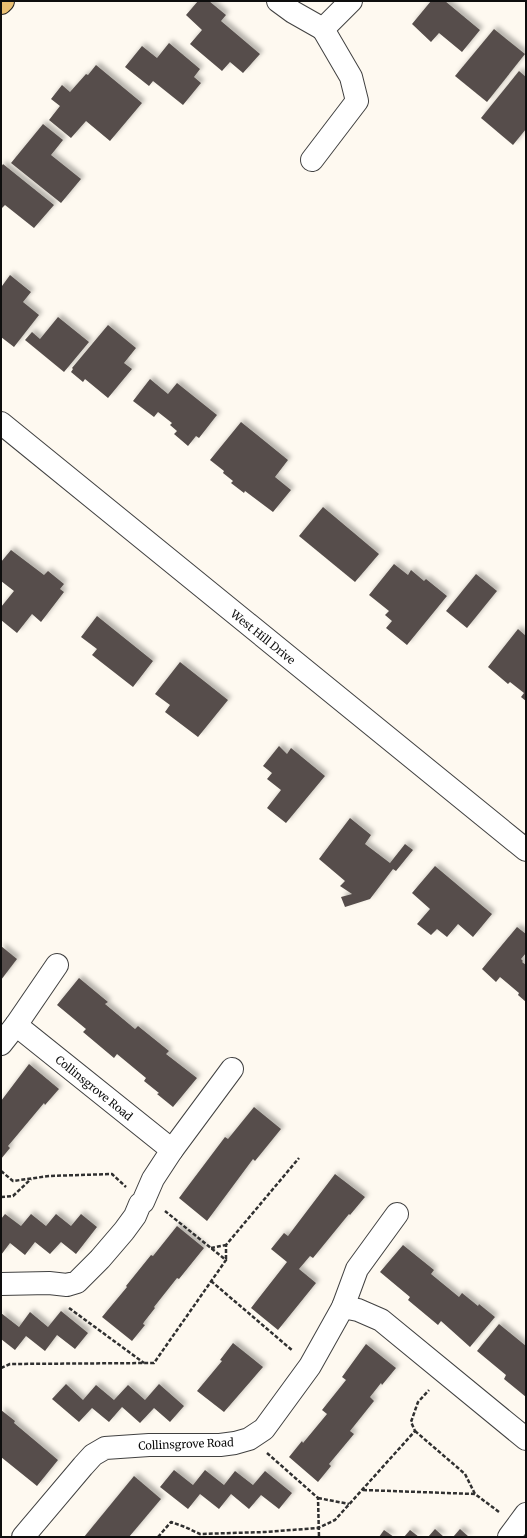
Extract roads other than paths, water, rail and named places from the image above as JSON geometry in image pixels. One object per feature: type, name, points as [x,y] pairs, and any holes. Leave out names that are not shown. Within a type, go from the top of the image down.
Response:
[{"type":"street","points":[[278,1],[323,29],[351,76],[357,101],[312,160]]},
{"type":"street","points":[[323,29],[351,1]]},
{"type":"street","name":"West Hill Drive","points":[[1,423],[526,850]]},
{"type":"street","points":[[1,1044],[16,1025],[57,965]]},
{"type":"street","name":"Collinsgrove Road","points":[[16,1025],[172,1150]]},
{"type":"street","points":[[1,1284],[49,1283],[67,1285],[78,1282],[124,1231],[135,1216],[153,1179],[172,1150],[232,1069]]},
{"type":"street","name":"Collinsgrove Road","points":[[22,1537],[93,1455],[105,1448],[149,1445],[220,1445],[249,1439],[264,1429],[310,1366],[344,1307],[357,1269],[397,1214]]},
{"type":"street","points":[[344,1307],[358,1310],[382,1320],[526,1439]]}]
